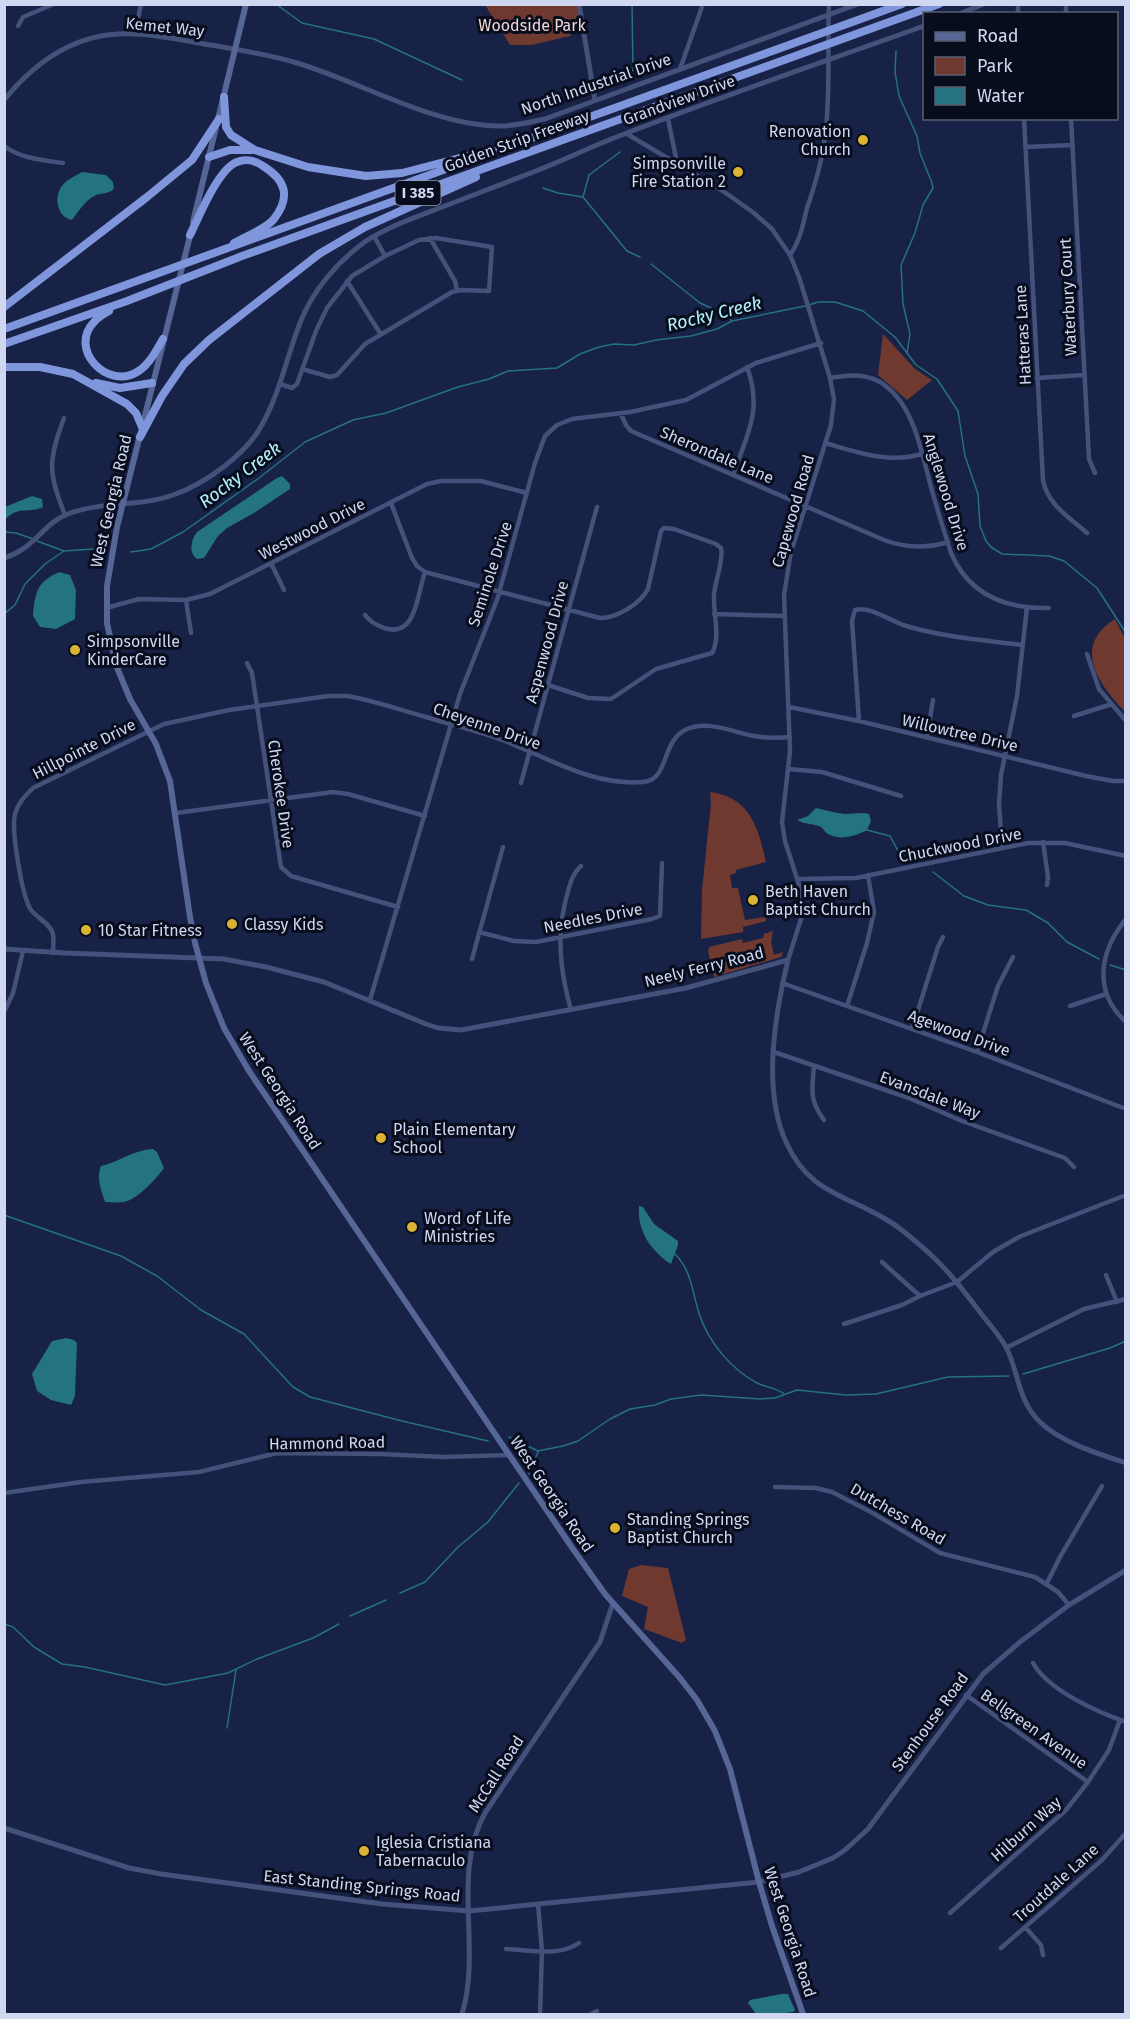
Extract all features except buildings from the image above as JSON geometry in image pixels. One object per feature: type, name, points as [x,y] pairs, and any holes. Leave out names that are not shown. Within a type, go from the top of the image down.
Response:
[{"type":"highway","name":"Golden Strip Freeway","points":[[4,329],[902,4]]},
{"type":"highway","name":"Golden Strip Freeway","points":[[4,344],[939,4]]},
{"type":"highway","points":[[224,97],[226,127],[231,135],[255,150],[308,167],[366,176],[402,173],[513,145]]},
{"type":"highway","points":[[4,307],[192,160],[219,119]]},
{"type":"highway","points":[[209,158],[230,150],[255,150]]},
{"type":"highway","points":[[140,437],[162,396],[184,364],[209,340],[319,254],[365,227],[520,156]]},
{"type":"highway","points":[[190,235],[219,177],[236,162],[254,161],[277,174],[284,190],[283,204],[272,221],[212,255]]},
{"type":"highway","points":[[127,301],[98,318],[90,327],[86,340],[88,356],[92,363],[110,375],[119,377],[130,375],[146,366],[163,339]]},
{"type":"highway","points":[[4,367],[40,367],[73,374],[127,404],[142,427]]},
{"type":"highway","points":[[90,382],[120,388],[152,383]]},
{"type":"main road","name":"West Georgia Road","points":[[246,4],[122,503],[108,574],[106,608],[112,652],[130,699],[156,744],[170,781],[190,917],[206,983],[220,1018],[249,1071],[573,1549],[613,1603],[680,1678],[716,1731],[730,1768],[759,1882],[803,2014]]},
{"type":"street","points":[[18,26],[23,17],[54,4]]},
{"type":"street","points":[[135,34],[141,4]]},
{"type":"street","points":[[579,4],[595,100]]},
{"type":"street","points":[[680,69],[703,4]]},
{"type":"street","points":[[790,255],[800,235],[822,155],[827,120],[829,78],[829,4]]},
{"type":"street","name":"North Industrial Drive","points":[[236,50],[297,63],[433,114],[472,123],[500,126],[545,119],[858,4]]},
{"type":"street","points":[[963,12],[984,4]]},
{"type":"street","name":"Grandview Drive","points":[[65,516],[122,503],[173,495],[219,470],[247,445],[263,423],[280,384],[301,321],[315,296],[348,256],[374,236],[397,224],[627,134],[923,26]]},
{"type":"street","name":"Kemet Way","points":[[4,100],[32,69],[49,56],[81,42],[113,35],[135,34],[236,50]]},
{"type":"street","points":[[668,119],[677,163]]},
{"type":"street","name":"Hatteras Lane","points":[[1024,120],[1042,468],[1045,489],[1059,510],[1087,533]]},
{"type":"street","name":"Waterbury Court","points":[[1071,120],[1089,459],[1095,472]]},
{"type":"street","name":"Capewood Road","points":[[627,134],[754,213],[772,229],[790,255],[810,309],[830,378],[833,410],[788,569],[784,616],[790,737],[789,769],[782,822],[785,841],[802,894],[802,911],[788,960]]},
{"type":"street","points":[[1025,147],[1073,145]]},
{"type":"street","points":[[4,146],[20,155],[63,163]]},
{"type":"street","points":[[374,236],[385,256]]},
{"type":"street","points":[[430,238],[455,282],[457,290]]},
{"type":"street","points":[[280,384],[292,388],[297,384],[302,369],[315,331],[327,308],[347,280],[385,256],[419,240],[430,238],[489,246],[493,249],[489,291],[457,290],[380,333],[365,344],[337,375],[330,377],[302,369]]},
{"type":"street","points":[[347,280],[380,333]]},
{"type":"street","name":"Seminole Drive","points":[[370,1000],[463,686],[500,591],[540,446],[545,436],[553,428],[572,419],[621,414],[686,400],[760,361],[821,343]]},
{"type":"street","points":[[733,475],[754,415],[754,391],[747,367]]},
{"type":"street","name":"Anglewood Drive","points":[[830,378],[862,375],[875,379],[888,387],[905,409],[957,567],[974,587],[996,599],[1027,607],[1049,608]]},
{"type":"street","points":[[1037,378],[1084,375]]},
{"type":"street","name":"Sherondale Lane","points":[[621,414],[631,431],[897,545],[924,547],[948,542]]},
{"type":"street","points":[[4,558],[30,545],[52,523],[65,516],[54,486],[51,466],[53,448],[64,418]]},
{"type":"street","points":[[825,443],[888,458],[904,458],[921,454]]},
{"type":"street","name":"Westwood Drive","points":[[106,608],[140,599],[186,600],[210,594],[424,485],[441,481],[481,481],[527,493]]},
{"type":"street","points":[[391,503],[412,558],[425,572],[600,618],[608,618],[640,600],[648,589],[661,531],[664,528],[716,544],[721,548],[722,557],[716,579],[714,614],[716,644],[712,653],[656,669],[611,699],[588,698],[548,685]]},
{"type":"street","name":"Aspenwood Drive","points":[[521,783],[597,507]]},
{"type":"street","points":[[271,563],[284,590]]},
{"type":"street","points":[[365,615],[372,622],[386,629],[396,630],[405,627],[411,619],[425,572]]},
{"type":"street","points":[[186,600],[191,633]]},
{"type":"street","points":[[1002,848],[999,803],[1004,756],[1017,696],[1027,607]]},
{"type":"street","points":[[859,721],[852,621],[855,610],[864,609],[904,625],[937,633],[1022,645]]},
{"type":"street","points":[[714,614],[784,616]]},
{"type":"street","points":[[1087,654],[1097,684],[1125,721]]},
{"type":"street","name":"Cherokee Drive","points":[[247,663],[252,673],[278,861],[285,872],[291,876],[398,907]]},
{"type":"street","name":"Cheyenne Drive","points":[[148,731],[180,719],[328,696],[346,696],[502,740],[597,779],[645,782],[653,779],[660,771],[672,740],[693,727],[710,726],[766,738],[790,737]]},
{"type":"street","points":[[927,737],[933,700]]},
{"type":"street","points":[[1074,716],[1112,704]]},
{"type":"street","name":"Willowtree Drive","points":[[789,707],[859,721],[1086,776],[1125,781]]},
{"type":"street","name":"Hillpointe Drive","points":[[53,953],[53,933],[31,911],[26,899],[13,827],[15,813],[21,800],[33,788],[148,731]]},
{"type":"street","points":[[789,769],[822,772],[901,796]]},
{"type":"street","points":[[176,813],[340,792],[425,816]]},
{"type":"street","points":[[1043,842],[1047,885]]},
{"type":"street","name":"Chuckwood Drive","points":[[798,879],[851,878],[1043,842],[1078,846],[1125,856]]},
{"type":"street","points":[[472,959],[503,847]]},
{"type":"street","name":"Needles Drive","points":[[479,932],[522,942],[559,939],[660,916],[662,863]]},
{"type":"street","points":[[571,1010],[559,939],[571,878],[581,866]]},
{"type":"street","points":[[847,1006],[865,951],[874,912],[868,875]]},
{"type":"street","points":[[1125,919],[1114,935],[1103,965],[1106,994],[1115,1011],[1125,1022]]},
{"type":"street","points":[[912,1029],[943,937]]},
{"type":"street","name":"Neely Ferry Road","points":[[4,949],[225,959],[324,982],[426,1024],[438,1028],[460,1030],[709,982],[788,960]]},
{"type":"street","points":[[4,1012],[13,993],[23,951]]},
{"type":"street","points":[[977,1052],[998,986],[1013,957]]},
{"type":"street","name":"Neely Ferry Road","points":[[788,960],[776,1016],[773,1087],[776,1115],[787,1145],[803,1172],[820,1186],[876,1213],[898,1227],[933,1256],[957,1282],[1006,1348],[1021,1395],[1039,1422],[1065,1438],[1125,1462]]},
{"type":"street","name":"Agewood Drive","points":[[782,983],[977,1052],[1125,1109]]},
{"type":"street","points":[[1070,1006],[1106,994]]},
{"type":"street","name":"Evansdale Way","points":[[774,1052],[909,1098],[962,1122],[1065,1158],[1074,1167]]},
{"type":"street","points":[[814,1066],[812,1095],[815,1108],[824,1120]]},
{"type":"street","points":[[844,1324],[902,1305],[957,1282],[993,1252],[1021,1236],[1125,1195]]},
{"type":"street","points":[[882,1262],[920,1296]]},
{"type":"street","points":[[1106,1275],[1117,1302]]},
{"type":"street","points":[[1006,1348],[1084,1309],[1125,1299]]},
{"type":"street","name":"Hammond Road","points":[[4,1493],[81,1482],[199,1472],[277,1453],[444,1457],[509,1455]]},
{"type":"street","points":[[1047,1583],[1102,1486]]},
{"type":"street","name":"Dutchess Road","points":[[775,1487],[816,1488],[832,1492],[872,1512],[940,1553],[1016,1571],[1047,1583],[1069,1605]]},
{"type":"street","name":"Stenhouse Road","points":[[759,1882],[777,1879],[819,1865],[845,1850],[883,1809],[966,1695],[989,1668],[1069,1605],[1125,1570]]},
{"type":"street","name":"McCall Road","points":[[462,2014],[470,1966],[470,1857],[479,1824],[600,1642],[613,1603]]},
{"type":"street","points":[[1033,1663],[1040,1674],[1086,1706],[1123,1721]]},
{"type":"street","name":"Bellgreen Avenue","points":[[966,1695],[1088,1782]]},
{"type":"street","name":"Hilburn Way","points":[[950,1913],[1066,1810],[1109,1750],[1123,1721]]},
{"type":"street","name":"East Standing Springs Road","points":[[4,1828],[102,1860],[161,1874],[382,1904],[469,1911],[759,1882]]},
{"type":"street","name":"Troutdale Lane","points":[[1001,1948],[1123,1840],[1125,1833]]},
{"type":"street","points":[[538,1904],[542,1951],[540,2014]]},
{"type":"street","points":[[1026,1928],[1041,1945],[1043,1955]]},
{"type":"street","points":[[506,1949],[542,1951],[564,1949],[579,1943]]},
{"type":"street","points":[[591,2014],[597,2011]]},
{"type":"green space","name":"Woodside Park","points":[[485,5],[577,5],[580,25],[570,36],[532,45],[510,45]]},
{"type":"green space","points":[[883,334],[915,369],[932,380],[907,400],[878,375]]},
{"type":"green space","points":[[1115,619],[1125,639],[1125,712],[1099,678],[1092,653],[1094,641],[1102,630]]},
{"type":"green space","points":[[710,792],[724,795],[743,807],[760,837],[766,862],[736,870],[736,873],[730,875],[732,888],[738,888],[745,920],[766,917],[766,921],[743,927],[743,932],[701,939],[702,890],[711,803]]},
{"type":"green space","points":[[773,931],[771,942],[774,955],[783,952],[781,957],[714,977],[709,947],[742,939],[743,943],[763,938],[764,934]]},
{"type":"green space","points":[[641,1565],[668,1568],[686,1640],[682,1643],[644,1629],[648,1607],[622,1596],[629,1569]]},
{"type":"water","points":[[82,172],[106,175],[113,182],[114,189],[89,199],[72,220],[60,211],[57,201],[59,191],[71,178]]},
{"type":"water","points":[[282,476],[290,484],[290,489],[227,528],[218,536],[204,558],[197,559],[194,556],[191,546],[197,532]]},
{"type":"water","points":[[32,496],[42,499],[43,507],[19,511],[5,520],[5,507]]},
{"type":"water","points":[[59,572],[70,575],[76,590],[75,619],[56,629],[40,627],[33,616],[36,594],[46,580]]},
{"type":"water","points":[[816,808],[845,814],[869,814],[871,821],[867,830],[858,834],[848,837],[833,836],[821,827],[797,820],[808,816]]},
{"type":"water","points":[[153,1149],[157,1152],[164,1168],[156,1178],[141,1193],[129,1200],[105,1202],[99,1179],[101,1166],[139,1151]]},
{"type":"water","points":[[639,1206],[643,1207],[654,1224],[678,1241],[671,1264],[657,1253],[647,1240],[640,1224]]},
{"type":"water","points":[[66,1338],[77,1343],[75,1396],[71,1405],[51,1400],[37,1391],[32,1374],[52,1341]]},
{"type":"water","points":[[788,1994],[795,2010],[793,2012],[756,2014],[748,2003],[750,2000]]},
{"type":"waterway","points":[[276,4],[302,23],[374,39],[462,80]]},
{"type":"waterway","points":[[632,4],[633,71]]},
{"type":"waterway","points":[[896,51],[895,72],[899,96],[917,136],[920,153],[933,188],[923,205],[915,233],[901,265],[903,304],[910,334],[907,353]]},
{"type":"waterway","points":[[583,197],[589,175],[620,152]]},
{"type":"waterway","points":[[543,188],[583,197],[627,251],[640,257]]},
{"type":"waterway","points":[[651,264],[700,303],[725,314],[732,321]]},
{"type":"waterway","name":"Rocky Creek","points":[[809,305],[818,302],[835,302],[863,311],[895,337],[916,365],[937,379],[958,411],[965,456],[978,494],[980,526],[986,541],[1002,554],[1049,556],[1064,561],[1097,588],[1126,633]]},
{"type":"waterway","name":"Rocky Creek","points":[[131,552],[151,549],[183,532],[305,442],[353,420],[386,413],[508,371],[557,368],[580,354],[599,347],[614,344],[634,345],[691,336],[717,329],[732,321],[805,306]]},
{"type":"waterway","name":"Rocky Creek","points":[[4,532],[16,533],[33,539]]},
{"type":"waterway","name":"Rocky Creek","points":[[37,541],[64,551],[94,549]]},
{"type":"waterway","points":[[4,614],[15,605],[25,584],[45,564],[64,551]]},
{"type":"waterway","points":[[867,830],[890,836],[903,860]]},
{"type":"waterway","points":[[933,872],[964,896],[988,905],[1026,910],[1048,923],[1067,942],[1099,959]]},
{"type":"waterway","points":[[1110,965],[1126,970]]},
{"type":"waterway","points":[[4,1215],[121,1256],[157,1276],[201,1310],[244,1334],[293,1387],[310,1397],[488,1441]]},
{"type":"waterway","points":[[675,1254],[685,1267],[703,1324],[714,1344],[747,1377],[783,1393]]},
{"type":"waterway","points":[[1023,1374],[1126,1341]]},
{"type":"waterway","points":[[509,1437],[538,1451],[563,1446],[578,1441],[610,1419],[630,1409],[655,1405],[671,1399],[701,1395],[760,1399],[775,1398],[797,1390],[846,1395],[876,1394],[948,1377],[1009,1376]]},
{"type":"waterway","points":[[529,1474],[538,1452]]},
{"type":"waterway","points":[[400,1593],[425,1582],[458,1547],[488,1522],[519,1483]]},
{"type":"waterway","points":[[350,1616],[386,1600]]},
{"type":"waterway","points":[[4,1624],[13,1627],[34,1647],[62,1664],[165,1685],[228,1673],[257,1659],[313,1638],[339,1624]]},
{"type":"waterway","points":[[227,1728],[236,1670]]},
{"type":"place","name":"Renovation Church","points":[[863,140]]},
{"type":"place","name":"Simpsonville Fire Station 2","points":[[738,172]]},
{"type":"place","name":"Simpsonville KinderCare","points":[[75,650]]},
{"type":"place","name":"Beth Haven Baptist Church","points":[[753,900]]},
{"type":"place","name":"Classy Kids","points":[[232,924]]},
{"type":"place","name":"10 Star Fitness","points":[[86,930]]},
{"type":"place","name":"Plain Elementary School","points":[[381,1138]]},
{"type":"place","name":"Word of Life Ministries","points":[[412,1227]]},
{"type":"place","name":"Standing Springs Baptist Church","points":[[615,1528]]},
{"type":"place","name":"Iglesia Cristiana Tabernaculo","points":[[364,1851]]}]
